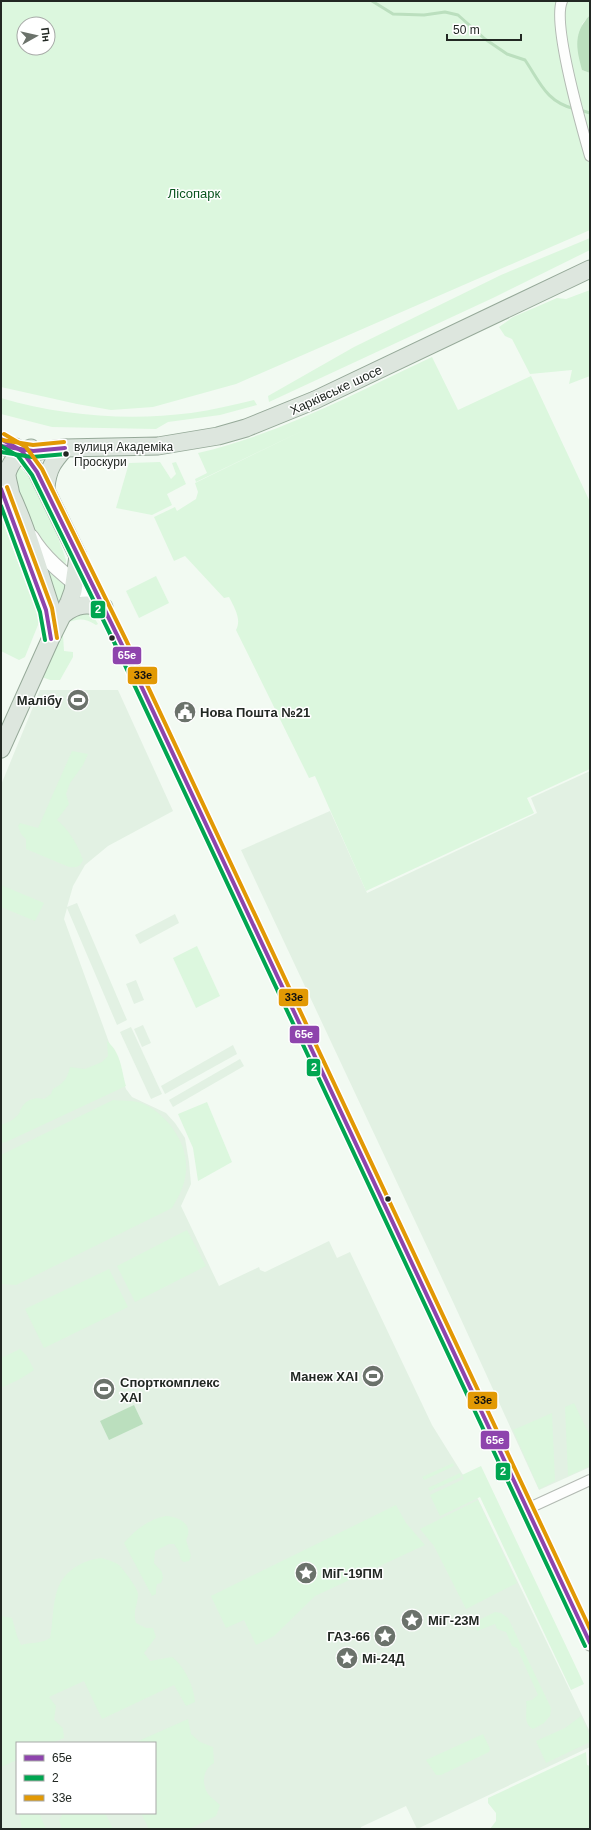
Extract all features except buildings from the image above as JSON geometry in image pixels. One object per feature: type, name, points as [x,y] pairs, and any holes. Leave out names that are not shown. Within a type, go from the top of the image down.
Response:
[{"type":"main road","name":"Харківське шосе","points":[[1,434],[58,447],[158,446],[218,436],[246,428],[315,400],[590,269]]},
{"type":"main road","points":[[1,439],[22,452],[37,472],[46,487],[78,556],[75,582],[69,602],[1,749]]},
{"type":"main road","name":"Харківське шосе","points":[[1,446],[22,452],[45,451],[58,447]]},
{"type":"main road","points":[[46,487],[47,473],[58,447]]},
{"type":"main road","points":[[22,452],[15,459],[8,474],[5,490],[22,522],[51,608],[53,623],[51,639]]},
{"type":"main road","points":[[1,475],[46,610],[51,639]]},
{"type":"main road","points":[[64,614],[70,608],[82,604],[104,607]]},
{"type":"street","points":[[562,1],[559,10],[560,23],[572,90],[590,156]]},
{"type":"street","points":[[22,522],[38,548],[104,607]]},
{"type":"street","points":[[78,556],[104,607],[590,1643]]},
{"type":"street","points":[[527,1509],[590,1480]]},
{"type":"shaded area","points":[[590,15],[590,73],[582,70],[578,55],[577,41],[581,28]]},
{"type":"shaded area","points":[[40,690],[118,690],[173,811],[108,846],[85,865],[73,886],[67,907],[77,903],[127,1020],[117,1025],[67,908],[64,919],[126,1089],[132,1097],[166,1113],[185,1138],[191,1184],[181,1206],[219,1286],[259,1267],[260,1270],[265,1272],[329,1241],[337,1258],[350,1252],[432,1425],[478,1499],[590,1732],[590,1747],[417,1829],[406,1806],[361,1827],[361,1829],[1,1829],[1,785]]},
{"type":"shaded area","points":[[590,771],[590,1467],[539,1490],[454,1304],[241,850],[330,811],[367,893],[537,813],[531,798]]},
{"type":"shaded area","points":[[175,914],[179,923],[140,944],[135,935]]},
{"type":"shaded area","points":[[136,980],[144,1000],[134,1004],[126,984]]},
{"type":"shaded area","points":[[143,1025],[151,1043],[142,1047],[134,1029]]},
{"type":"shaded area","points":[[131,1027],[162,1094],[151,1099],[120,1032]]},
{"type":"shaded area","points":[[233,1045],[237,1054],[165,1094],[161,1086]]},
{"type":"shaded area","points":[[240,1059],[244,1066],[173,1107],[169,1100]]},
{"type":"shaded area","points":[[134,1405],[143,1424],[109,1440],[100,1421]]},
{"type":"green space","name":"Лісопарк","points":[[1,1],[590,1],[590,15],[582,24],[582,70],[590,73],[590,230],[236,384],[153,407],[111,410],[1,387]]},
{"type":"green space","points":[[590,238],[590,250],[495,297],[269,402],[268,396],[354,347],[501,275]]},
{"type":"green space","points":[[590,290],[590,376],[569,384],[572,370],[530,374],[512,339],[505,336],[499,327],[513,317],[557,298],[566,299]]},
{"type":"green space","points":[[432,357],[458,410],[531,376],[590,502],[590,769],[527,798],[534,813],[366,891],[315,776],[309,778],[236,630],[238,626],[238,617],[229,597],[224,598],[185,556],[174,561],[154,517],[175,507],[177,511],[196,499],[198,492],[195,483],[306,429],[196,482],[195,479],[207,473],[198,453],[228,445],[288,424]]},
{"type":"green space","points":[[1,398],[72,413],[120,417],[144,417],[191,413],[254,400],[257,405],[220,415],[168,422],[156,429],[52,427],[1,414]]},
{"type":"green space","points":[[160,462],[171,479],[176,474],[172,463],[176,462],[186,484],[167,494],[172,505],[152,515],[116,508],[129,463]]},
{"type":"green space","points":[[16,464],[31,481],[44,504],[55,528],[66,560],[65,569],[52,556],[31,525],[14,483]]},
{"type":"green space","points":[[1,517],[40,620],[25,657],[19,660],[1,651]]},
{"type":"green space","points":[[42,562],[67,585],[58,606]]},
{"type":"green space","points":[[156,576],[169,603],[139,618],[126,591]]},
{"type":"green space","points":[[87,610],[92,614],[98,624],[96,625],[82,620],[75,620],[67,623],[69,618]]},
{"type":"green space","points":[[63,635],[64,651],[73,652],[73,657],[60,680],[50,680],[42,677],[59,636]]},
{"type":"green space","points":[[72,751],[88,754],[83,765],[70,783],[66,794],[69,804],[57,820],[73,838],[83,860],[79,866],[69,867],[26,849],[26,839],[21,834],[18,826],[20,823],[38,828]]},
{"type":"green space","points":[[1,885],[44,903],[35,921],[1,907]]},
{"type":"green space","points":[[197,946],[220,996],[196,1008],[173,958]]},
{"type":"green space","points":[[107,1041],[118,1056],[126,1086],[1,1143],[1,1125],[16,1117],[24,1104],[29,1100],[38,1098],[44,1099],[51,1094],[53,1089],[60,1085],[68,1075],[70,1067],[85,1069],[102,1062],[108,1056]]},
{"type":"green space","points":[[113,1100],[138,1102],[150,1107],[167,1121],[180,1140],[184,1150],[186,1171],[183,1186],[172,1208],[16,1285],[1,1284],[1,1155]]},
{"type":"green space","points":[[207,1102],[232,1162],[198,1181],[193,1148],[178,1114]]},
{"type":"green space","points":[[187,1230],[206,1266],[135,1302],[117,1266]]},
{"type":"green space","points":[[109,1269],[128,1307],[44,1348],[25,1309]]},
{"type":"green space","points":[[20,1349],[27,1356],[34,1370],[1,1388],[1,1358]]},
{"type":"green space","points":[[574,1403],[590,1436],[590,1466],[568,1476],[565,1407]]},
{"type":"green space","points":[[552,1413],[555,1481],[539,1489],[513,1430]]},
{"type":"green space","points":[[453,1463],[454,1466],[424,1480],[422,1477]]},
{"type":"green space","points":[[481,1466],[584,1684],[571,1690],[480,1497],[440,1516],[430,1495],[464,1479],[462,1475]]},
{"type":"green space","points":[[460,1473],[461,1477],[430,1491],[428,1488]]},
{"type":"green space","points":[[478,1500],[517,1583],[466,1609],[434,1546],[420,1529]]},
{"type":"green space","points":[[396,1505],[406,1523],[425,1545],[315,1596],[274,1636],[256,1645],[244,1620],[226,1628],[211,1596]]},
{"type":"green space","points":[[166,1516],[181,1520],[187,1526],[188,1535],[186,1540],[191,1556],[189,1561],[184,1562],[181,1560],[178,1550],[174,1544],[169,1544],[155,1551],[154,1563],[162,1572],[163,1578],[161,1583],[157,1584],[156,1594],[152,1596],[124,1543],[148,1522]]},
{"type":"green space","points":[[102,1558],[114,1562],[120,1566],[131,1580],[138,1592],[135,1611],[136,1623],[146,1628],[153,1628],[156,1637],[144,1653],[150,1661],[172,1657],[181,1666],[188,1677],[193,1689],[195,1702],[186,1706],[174,1685],[102,1719],[84,1681],[49,1697],[56,1706],[54,1720],[63,1728],[64,1738],[54,1742],[16,1742],[16,1760],[1,1767],[1,1616],[12,1618],[21,1645],[43,1641],[50,1638],[55,1600],[61,1582],[74,1568],[91,1560]]},
{"type":"green space","points":[[495,1612],[501,1613],[508,1618],[551,1708],[550,1716],[544,1723],[533,1729],[526,1720],[526,1701],[532,1700],[538,1695],[517,1648],[512,1646],[506,1632],[497,1629],[495,1624],[477,1631],[475,1623]]},
{"type":"green space","points":[[581,1716],[590,1736],[590,1742],[546,1763],[536,1741],[565,1728]]},
{"type":"green space","points":[[188,1719],[191,1734],[200,1742],[213,1747],[214,1763],[205,1773],[204,1785],[208,1794],[220,1805],[216,1816],[189,1829],[149,1829],[142,1814],[156,1814],[156,1742],[136,1742]]},
{"type":"green space","points":[[483,1734],[490,1749],[489,1752],[441,1775],[436,1775],[426,1760]]},
{"type":"green space","points":[[586,1752],[587,1765],[590,1766],[590,1829],[490,1829],[496,1821],[496,1813],[488,1803],[488,1798]]},
{"type":"green space","points":[[19,1814],[39,1814],[46,1829],[22,1829]]},
{"type":"green space","points":[[62,1814],[106,1814],[113,1829],[62,1829],[59,1820]]},
{"type":"waterway","points":[[372,1],[393,14],[424,15],[445,12],[458,15],[485,39],[507,54],[525,60],[550,96],[565,106],[575,109]]},
{"type":"waterway","points":[[580,110],[590,113]]},
{"type":"transit line","name":"33е","points":[[4,434],[26,447],[42,469],[126,640],[590,1629]]},
{"type":"transit line","name":"65е","points":[[1,439],[22,451],[37,472],[121,643],[590,1643]]},
{"type":"transit line","name":"33е","points":[[2,440],[33,445],[64,442]]},
{"type":"transit line","name":"65е","points":[[1,446],[33,451],[65,448]]},
{"type":"transit line","name":"2","points":[[1,446],[18,456],[32,475],[116,646],[585,1646]]},
{"type":"transit line","name":"2","points":[[1,452],[32,457],[66,454]]},
{"type":"transit line","name":"33е","points":[[7,487],[52,608],[57,638]]},
{"type":"transit line","name":"65е","points":[[1,489],[46,610],[51,639]]},
{"type":"transit line","name":"2","points":[[1,506],[40,612],[45,640]]},
{"type":"place","name":"вулиця Академіка Проскури","points":[[66,454]]},
{"type":"place","name":"Малібу","points":[[78,700]]},
{"type":"place","name":"Нова Пошта №21","points":[[185,712]]},
{"type":"place","name":"Манеж ХАІ","points":[[373,1376]]},
{"type":"place","name":"Спорткомплекс ХАІ","points":[[104,1389]]},
{"type":"place","name":"МіГ-19ПМ","points":[[306,1573]]},
{"type":"place","name":"МіГ-23М","points":[[412,1620]]},
{"type":"place","name":"ГАЗ-66","points":[[385,1636]]},
{"type":"place","name":"Мі-24Д","points":[[347,1658]]}]
